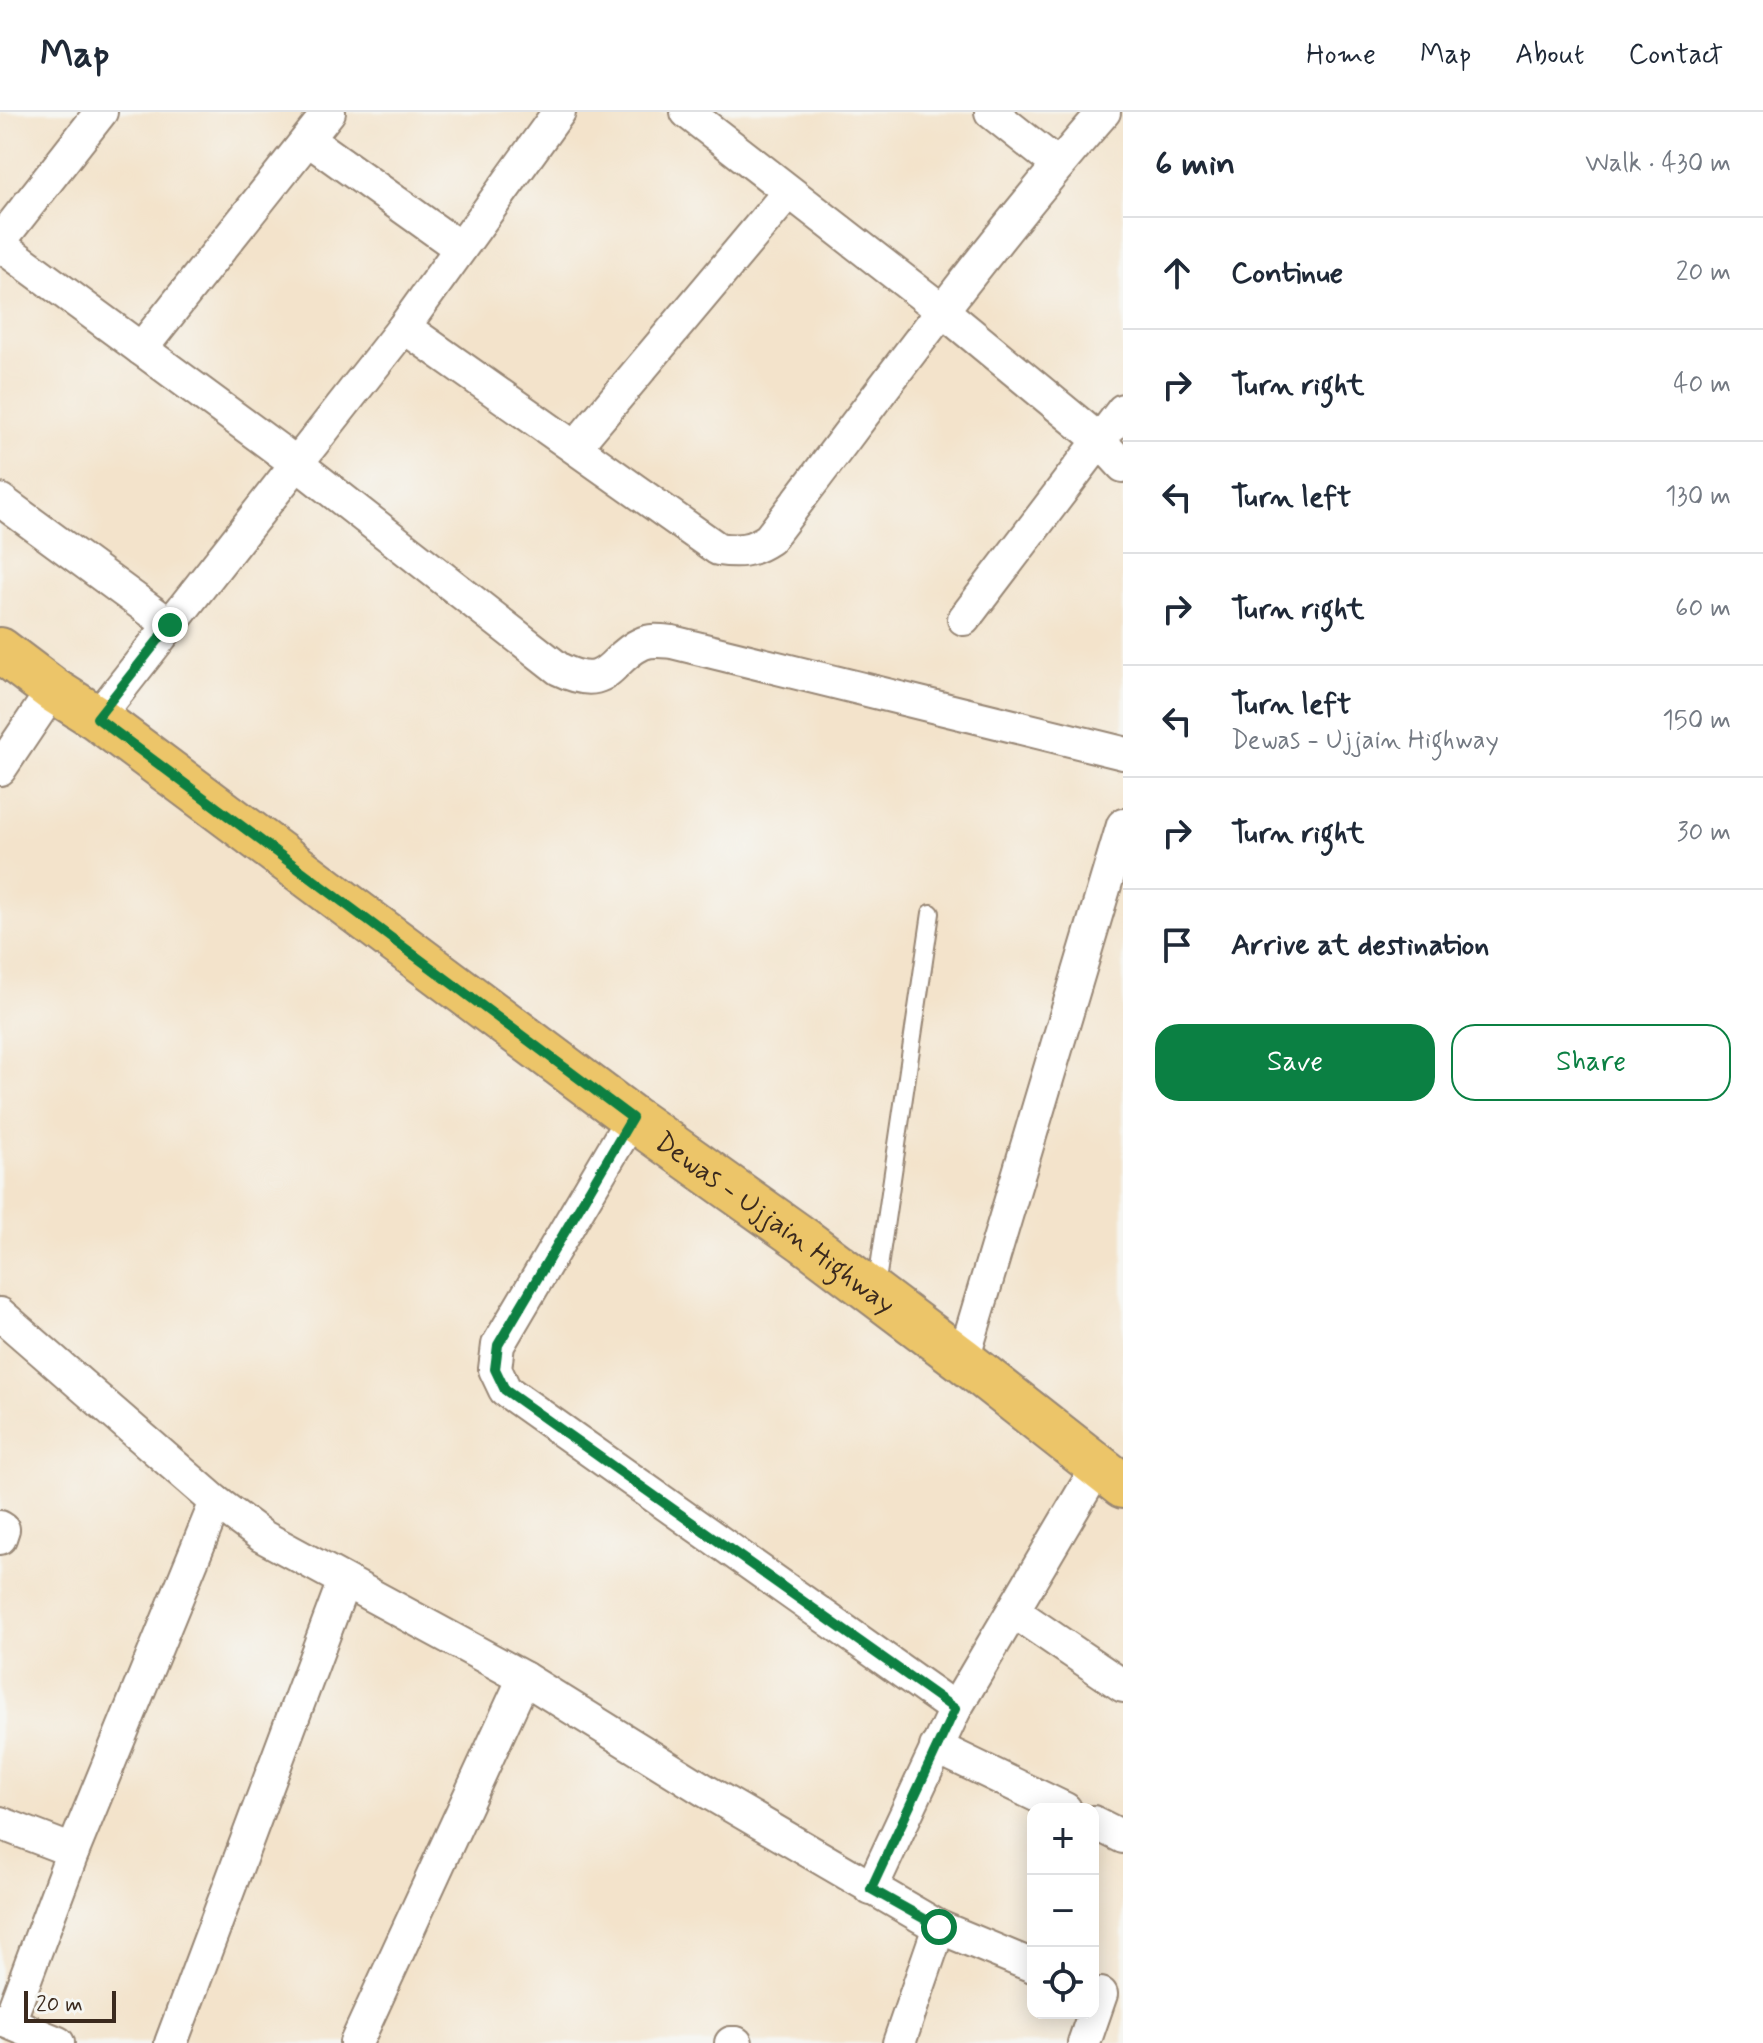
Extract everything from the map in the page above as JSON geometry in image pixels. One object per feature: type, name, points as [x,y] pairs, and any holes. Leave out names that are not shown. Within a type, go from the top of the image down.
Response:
[{"type":"main road","name":"Dewas - Ujjain Highway","points":[[0,650],[97,718],[632,1118],[875,1293],[1110,1477]]},
{"type":"street","points":[[101,112],[0,243],[296,463],[559,669],[573,676],[592,677],[610,671],[641,644],[656,640],[672,642],[1123,753]]},
{"type":"street","points":[[141,349],[329,112]]},
{"type":"street","points":[[97,718],[404,327],[559,112]]},
{"type":"street","points":[[687,112],[943,311],[1098,439],[1123,466]]},
{"type":"street","points":[[991,112],[1058,165]]},
{"type":"street","points":[[404,327],[718,549],[739,552],[757,547],[769,539],[943,311],[1058,165],[1104,112]]},
{"type":"street","points":[[309,140],[460,248]]},
{"type":"street","points":[[575,447],[788,193]]},
{"type":"street","points":[[964,619],[1123,410]]},
{"type":"street","points":[[0,500],[170,625]]},
{"type":"street","points":[[0,769],[53,690]]},
{"type":"street","points":[[963,1360],[1123,825]]},
{"type":"street","points":[[632,1118],[498,1345],[495,1369],[505,1390],[955,1709]]},
{"type":"street","points":[[0,1314],[216,1502],[262,1536],[524,1678],[871,1889],[939,1927],[1027,1964]]},
{"type":"street","points":[[0,1332],[39,1346]]},
{"type":"street","points":[[871,1889],[955,1709],[1013,1611],[1110,1477]]},
{"type":"street","points":[[58,2043],[4,2021],[216,1502]]},
{"type":"street","points":[[0,1527],[3,1529],[0,1538]]},
{"type":"street","points":[[171,2043],[344,1581]]},
{"type":"street","points":[[1013,1611],[1123,1686]]},
{"type":"street","points":[[356,2043],[524,1678]]},
{"type":"street","points":[[936,1747],[1053,1803]]},
{"type":"street","points":[[0,1823],[73,1851]]},
{"type":"street","points":[[1099,1825],[1123,1837]]},
{"type":"street","points":[[899,2043],[939,1927]]},
{"type":"street","points":[[1084,2043],[1106,1996]]},
{"type":"lane","points":[[875,1293],[931,913]]},
{"type":"route","points":[[170,625],[97,718],[632,1118],[498,1345],[495,1369],[505,1390],[955,1709],[871,1889],[939,1927]]}]
